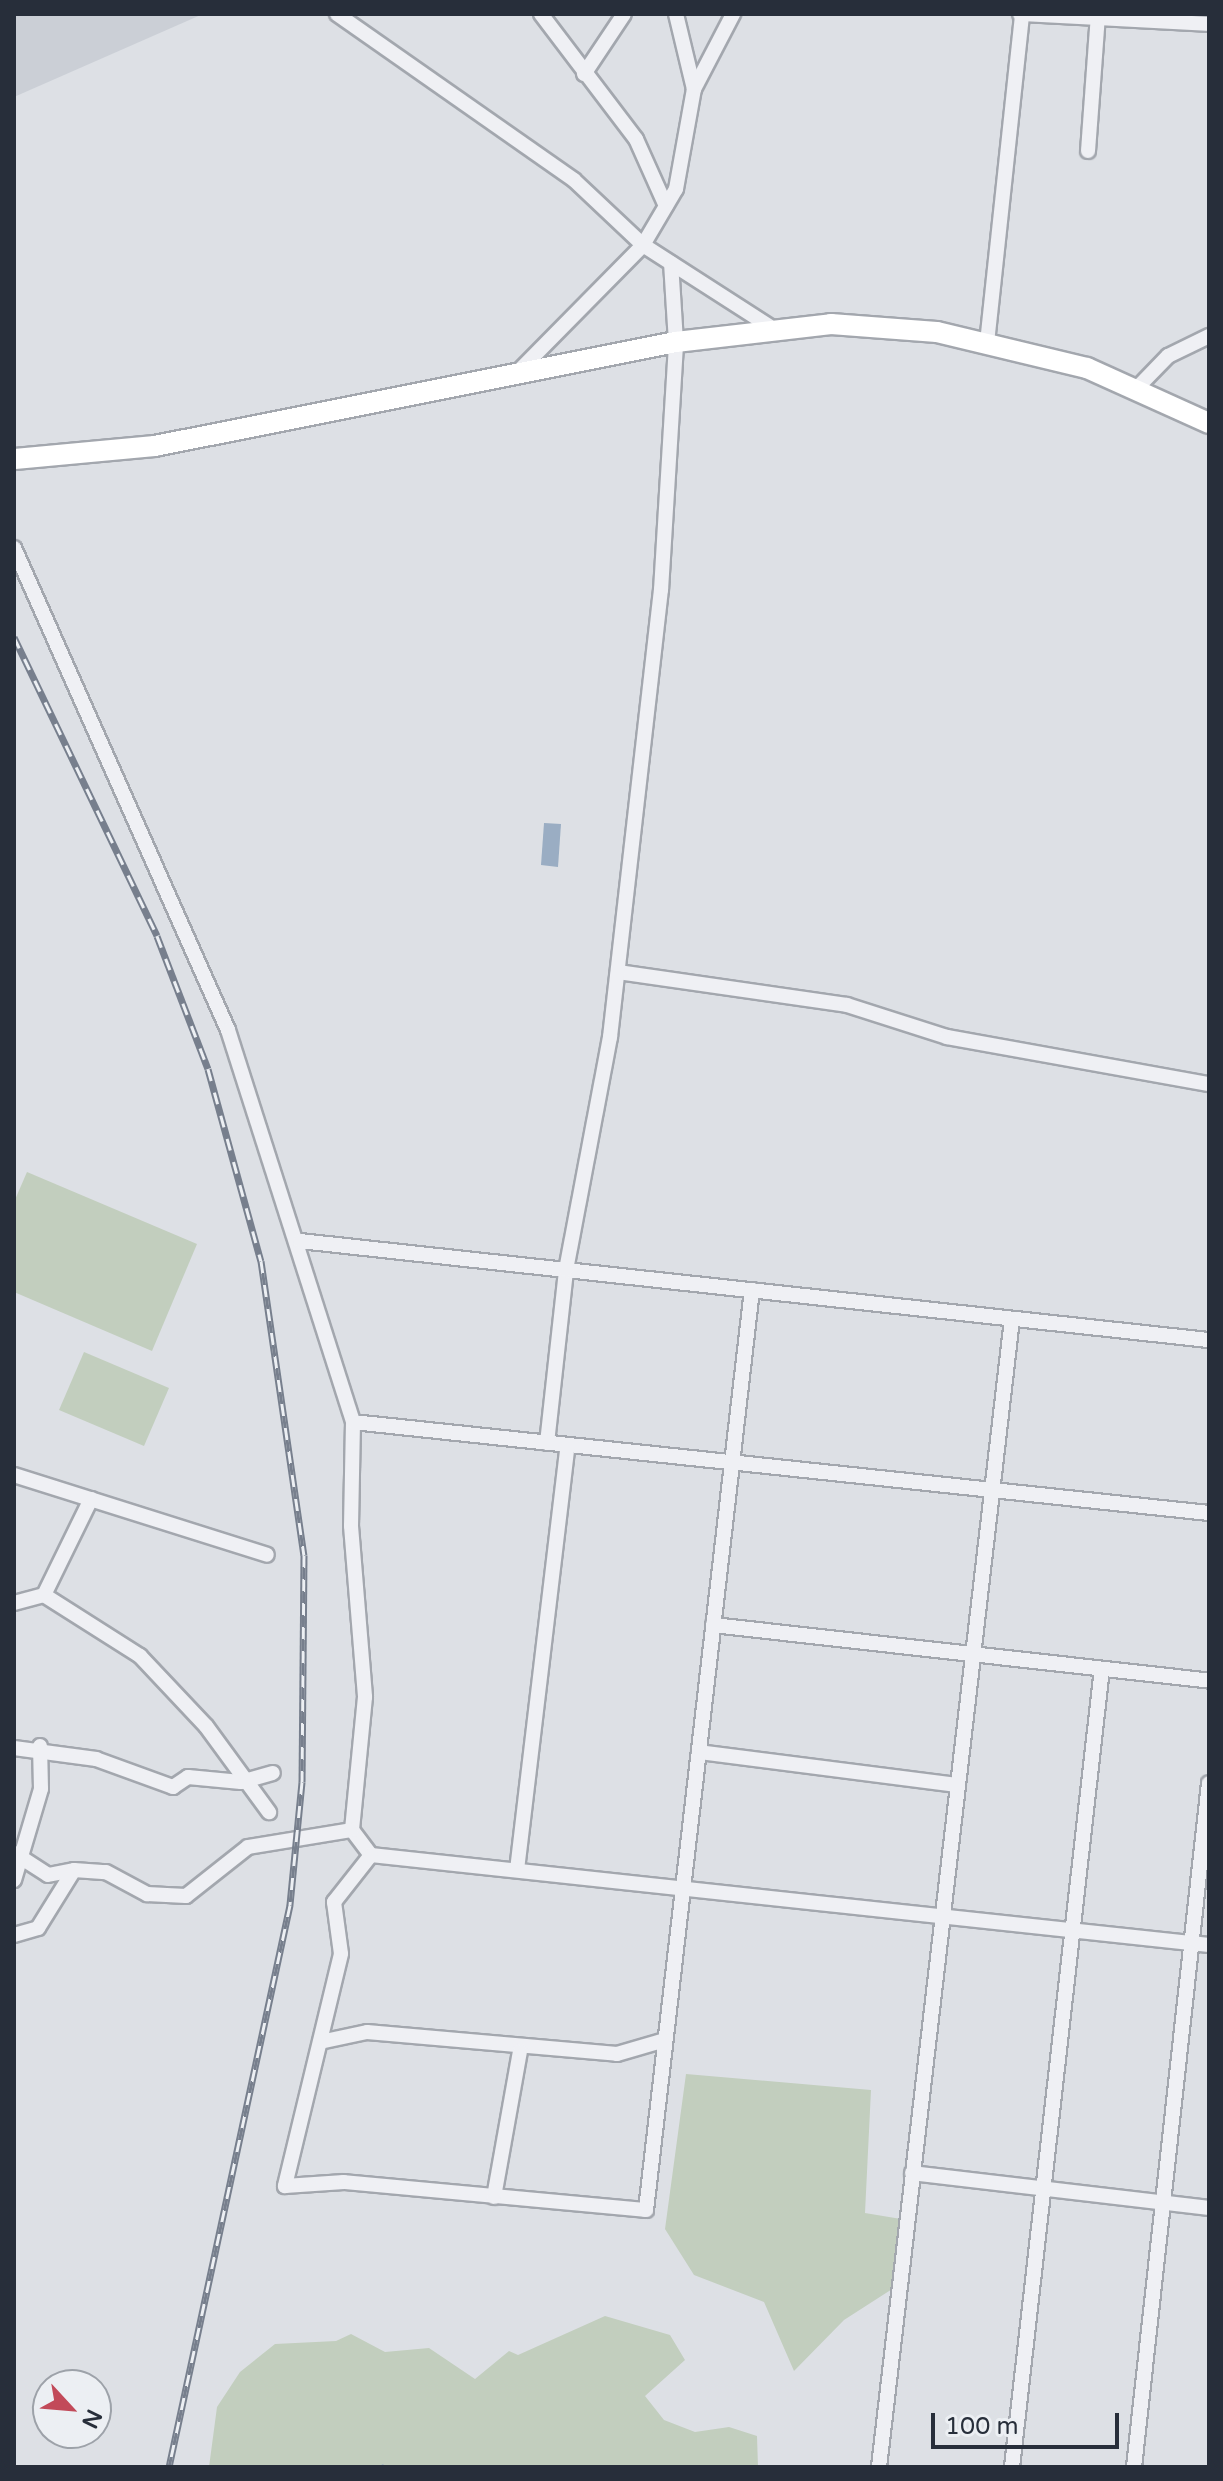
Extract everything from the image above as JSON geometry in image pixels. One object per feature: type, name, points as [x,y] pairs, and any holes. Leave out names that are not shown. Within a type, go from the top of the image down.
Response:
[{"type":"street","points":[[337,14],[574,180],[643,245],[769,326]]},
{"type":"street","points":[[541,14],[636,139],[666,206]]},
{"type":"street","points":[[584,74],[624,14]]},
{"type":"street","points":[[676,14],[694,89]]},
{"type":"street","points":[[510,380],[643,245],[676,189],[694,89],[733,14]]},
{"type":"street","points":[[987,343],[1021,14],[1209,24]]},
{"type":"street","points":[[1088,151],[1098,16]]},
{"type":"street","points":[[547,1443],[566,1270],[618,972],[661,590],[676,342],[671,263]]},
{"type":"street","points":[[14,459],[155,446],[510,380],[676,342],[769,326],[897,328],[987,343],[1138,387],[1209,423]]},
{"type":"street","points":[[1138,387],[1168,356],[1209,336]]},
{"type":"street","points":[[14,548],[228,1030],[300,1241],[353,1422],[351,1526],[365,1697],[352,1830],[371,1855],[1209,1945]]},
{"type":"street","points":[[618,972],[847,1005],[947,1037],[1209,1084]]},
{"type":"street","points":[[300,1241],[1209,1340]]},
{"type":"street","points":[[371,1855],[334,1902],[341,1954],[285,2186],[344,2182],[646,2210],[752,1290]]},
{"type":"street","points":[[879,2467],[1012,1319]]},
{"type":"street","points":[[353,1422],[1209,1513]]},
{"type":"street","points":[[517,1870],[568,1445]]},
{"type":"street","points":[[14,1475],[267,1555]]},
{"type":"street","points":[[44,1595],[91,1499]]},
{"type":"street","points":[[14,1603],[44,1595],[140,1656],[206,1726],[241,1782],[269,1812]]},
{"type":"street","points":[[713,1625],[1209,1681]]},
{"type":"street","points":[[1012,2467],[1102,1669]]},
{"type":"street","points":[[14,1880],[18,1854],[41,1789],[40,1746]]},
{"type":"street","points":[[14,1748],[40,1746],[173,1787],[188,1777],[213,1774],[241,1782],[273,1773]]},
{"type":"street","points":[[699,1752],[958,1785]]},
{"type":"street","points":[[1134,2467],[1209,1783]]},
{"type":"street","points":[[18,1854],[48,1875],[74,1870],[106,1872],[147,1894],[186,1896],[248,1847],[352,1830]]},
{"type":"street","points":[[14,1935],[38,1928],[74,1870]]},
{"type":"street","points":[[320,2042],[367,2032],[520,2051],[617,2054],[665,2040]]},
{"type":"street","points":[[494,2197],[520,2051]]},
{"type":"street","points":[[912,2173],[1209,2208]]},
{"type":"shaded area","points":[[14,14],[203,14],[14,97]]},
{"type":"green space","points":[[27,1172],[197,1244],[152,1351],[14,1292],[14,1202]]},
{"type":"green space","points":[[84,1352],[169,1388],[144,1446],[59,1410]]},
{"type":"green space","points":[[686,2074],[871,2090],[865,2213],[907,2220],[900,2284],[844,2320],[794,2371],[764,2302],[694,2275],[665,2229]]},
{"type":"green space","points":[[605,2316],[670,2335],[685,2360],[645,2396],[664,2420],[695,2432],[729,2427],[757,2436],[758,2467],[209,2467],[217,2407],[240,2372],[275,2344],[336,2341],[351,2334],[385,2352],[429,2348],[475,2379],[509,2351],[518,2355]]},
{"type":"water","points":[[544,823],[561,824],[558,867],[541,865]]},
{"type":"railway","points":[[14,637],[157,936],[208,1069],[261,1261],[304,1555],[302,1782],[290,1905],[169,2467]]}]
